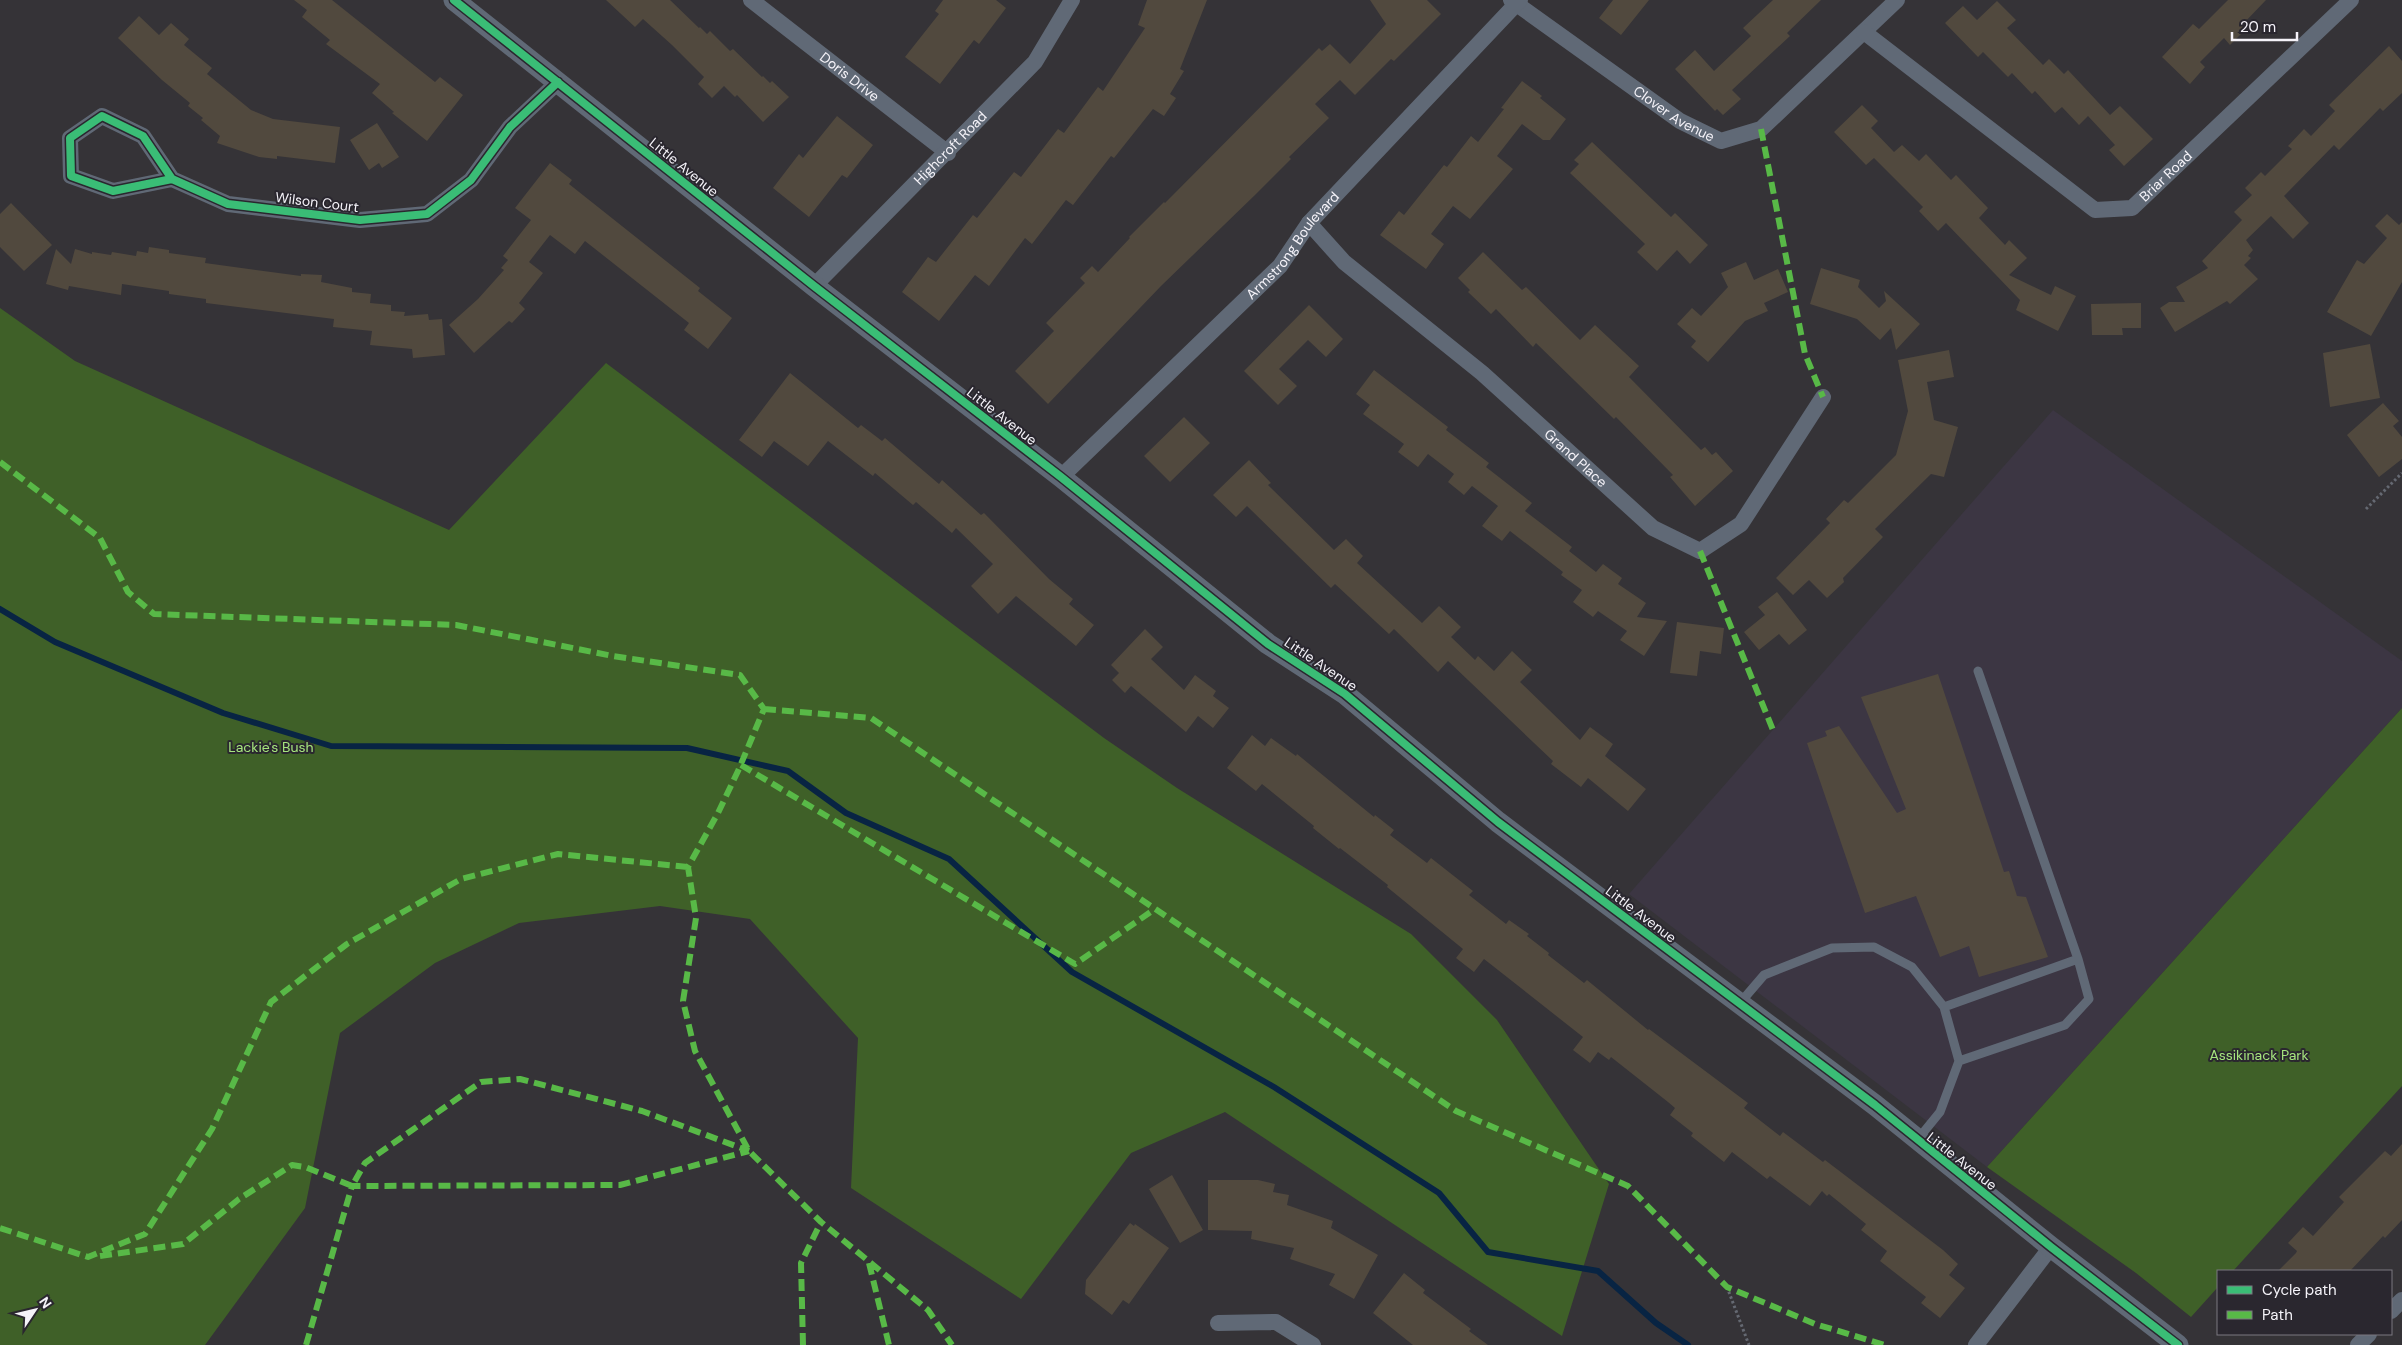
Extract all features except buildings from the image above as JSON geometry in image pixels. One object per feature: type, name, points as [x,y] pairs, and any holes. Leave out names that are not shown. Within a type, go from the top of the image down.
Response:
[{"type":"street","name":"Little Avenue","points":[[454,0],[814,286],[1061,477],[1268,644],[1345,694],[1498,822],[1875,1105],[2051,1247],[2178,1345]]},
{"type":"street","name":"Doris Drive","points":[[751,0],[948,153]]},
{"type":"street","name":"Highcroft Road","points":[[814,286],[948,153],[1035,62],[1072,0]]},
{"type":"street","name":"Clover Avenue","points":[[1516,2],[1680,121],[1721,141],[1761,129],[1897,0]]},
{"type":"street","name":"Briar Road","points":[[1864,32],[2094,210],[2132,208],[2351,0]]},
{"type":"street","name":"Armstrong Boulevard","points":[[1061,477],[1280,266],[1309,223],[1516,2]]},
{"type":"street","name":"Wilson Court","points":[[172,179],[228,204],[360,220],[427,214],[471,180],[510,127],[558,82]]},
{"type":"street","points":[[102,116],[142,136],[172,179],[113,191],[71,176],[70,138],[102,116]]},
{"type":"street","name":"Grand Place","points":[[1309,223],[1344,262],[1482,373],[1653,528],[1700,551],[1741,524],[1823,397]]},
{"type":"street","points":[[1976,1345],[2051,1247]]},
{"type":"street","points":[[2392,1310],[2402,1300]]},
{"type":"street","points":[[1218,1323],[1276,1322],[1312,1345]]},
{"type":"street","points":[[2358,1345],[2368,1335]]},
{"type":"lane","points":[[1959,1061],[2064,1025],[2089,999],[2078,959],[1978,671]]},
{"type":"lane","points":[[1740,1004],[1764,975],[1832,948],[1874,947],[1912,966],[1944,1007],[1959,1061],[1940,1112],[1917,1140]]},
{"type":"lane","points":[[1944,1007],[2078,959]]},
{"type":"path","points":[[2366,509],[2402,473]]},
{"type":"path","points":[[1727,1287],[1749,1345]]},
{"type":"shaded area","points":[[2053,410],[2402,661],[2402,708],[1987,1167],[1629,894]]},
{"type":"green space","name":"Lackie's Bush","points":[[0,308],[75,361],[449,530],[606,363],[1104,738],[1177,788],[1411,934],[1497,1020],[1609,1184],[1562,1336],[1225,1112],[1131,1153],[1021,1299],[851,1188],[858,1038],[750,919],[660,906],[519,923],[435,963],[340,1033],[305,1208],[205,1345],[0,1345]]},
{"type":"green space","name":"Assikinack Park","points":[[2402,708],[2402,1086],[2234,1270],[2217,1270],[2217,1288],[2191,1317],[2136,1273],[1987,1167]]},
{"type":"waterway","points":[[0,609],[55,642],[223,713],[331,746],[687,748],[788,771],[846,813],[949,859],[1072,972],[1274,1087],[1439,1193],[1488,1252],[1598,1271],[1656,1323],[1688,1345]]},
{"type":"marked path","points":[[1761,129],[1805,354],[1823,397]]},
{"type":"marked path","points":[[0,462],[100,538],[128,592],[154,614],[456,625],[613,656],[740,675],[764,709],[718,813],[688,867],[696,918],[683,1001],[695,1051],[749,1151],[821,1222],[928,1310],[952,1345]]},
{"type":"marked path","points":[[1700,551],[1773,730]]},
{"type":"marked path","points":[[764,709],[871,718],[1456,1111],[1628,1186],[1727,1287],[1815,1324],[1885,1345]]},
{"type":"marked path","points":[[741,765],[1075,964],[1155,909]]},
{"type":"marked path","points":[[0,1228],[88,1257],[145,1234],[212,1129],[271,1002],[347,944],[461,879],[558,854],[688,867]]},
{"type":"marked path","points":[[100,1256],[183,1244],[239,1199],[292,1165],[305,1167],[352,1186],[365,1163],[481,1082],[520,1079],[642,1111],[749,1151]]},
{"type":"marked path","points":[[306,1345],[352,1186],[620,1185],[749,1151]]},
{"type":"marked path","points":[[803,1345],[801,1263],[821,1222]]},
{"type":"marked path","points":[[869,1263],[889,1345]]},
{"type":"cycle path","points":[[454,0],[814,286],[1061,477],[1268,644],[1345,694],[1498,822],[1875,1105],[2051,1247],[2178,1345]]},
{"type":"cycle path","points":[[172,179],[113,191],[71,176],[70,138],[102,116],[143,136],[172,179],[228,204],[360,220],[427,214],[471,180],[510,127],[558,82]]}]
